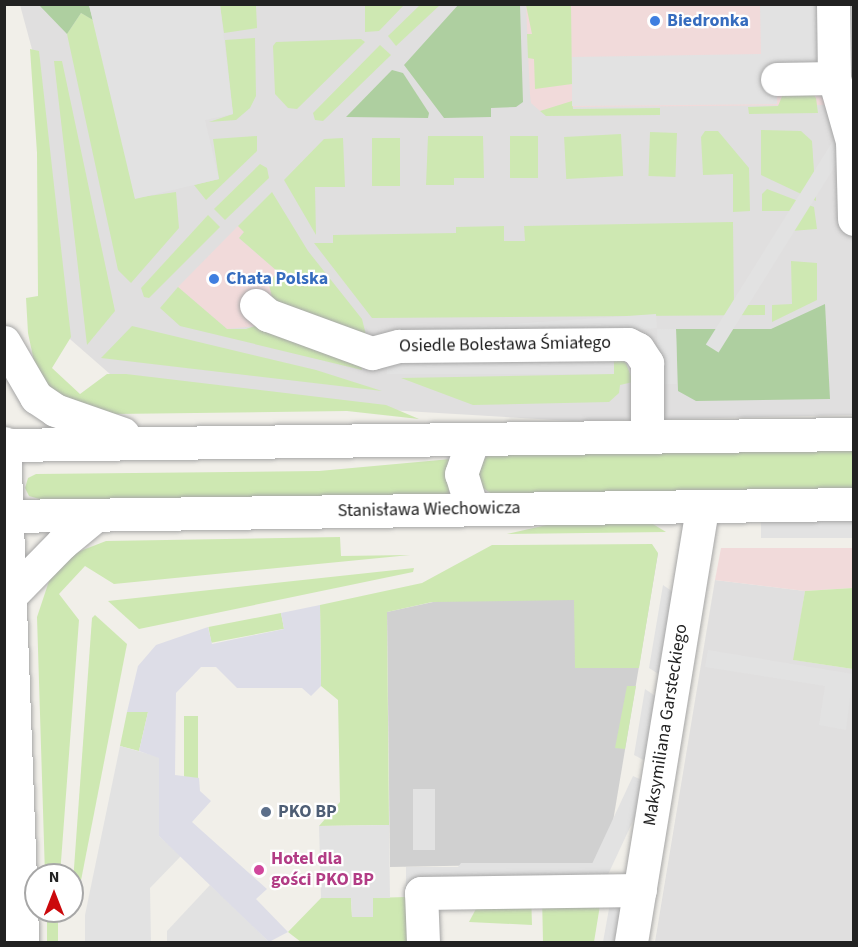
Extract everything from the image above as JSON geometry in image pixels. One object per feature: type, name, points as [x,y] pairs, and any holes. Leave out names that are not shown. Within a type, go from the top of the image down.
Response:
[{"type":"street","points":[[833,4],[834,78],[850,116],[854,219]]},
{"type":"street","points":[[777,79],[834,78]]},
{"type":"street","name":"Osiedle Bolesława Śmiałego","points":[[255,305],[268,315],[372,352],[399,346],[628,344],[639,349],[647,363],[647,437]]},
{"type":"street","points":[[4,342],[36,397],[55,410],[151,442]]},
{"type":"street","points":[[22,942],[5,444],[854,434]]},
{"type":"street","points":[[472,509],[461,474],[473,440]]},
{"type":"street","name":"Stanisława Wiechowicza","points":[[6,516],[854,504]]},
{"type":"street","name":"Maksymiliana Garsteckiego","points":[[631,942],[702,507]]},
{"type":"street","points":[[9,597],[62,543],[96,515]]},
{"type":"street","points":[[423,942],[421,892],[640,890]]},
{"type":"shaded area","points":[[20,5],[853,5],[853,415],[573,421],[134,395],[55,326],[36,64]]},
{"type":"shaded area","points":[[89,5],[220,5],[233,114],[205,120],[219,179],[135,199]]},
{"type":"shaded area","points":[[526,5],[828,5],[827,105],[572,107],[540,111],[531,103]]},
{"type":"shaded area","points":[[760,5],[818,5],[819,67],[777,68],[777,104],[572,106],[572,57],[761,54]]},
{"type":"shaded area","points":[[833,141],[846,149],[719,352],[706,345]]},
{"type":"shaded area","points":[[238,226],[244,232],[239,238],[277,271],[274,324],[227,329],[178,287]]},
{"type":"shaded area","points":[[656,314],[657,328],[374,348],[373,334]]},
{"type":"shaded area","points":[[657,329],[676,329],[677,384],[658,384]]},
{"type":"shaded area","points":[[387,355],[614,355],[614,374],[387,374]]},
{"type":"shaded area","points":[[761,518],[853,518],[853,538],[761,538]]},
{"type":"shaded area","points":[[721,548],[853,548],[853,588],[805,591],[715,580]]},
{"type":"shaded area","points":[[658,553],[606,863],[390,867],[387,612]]},
{"type":"shaded area","points":[[715,580],[805,591],[794,660],[853,669],[853,942],[655,942]]},
{"type":"shaded area","points":[[663,585],[682,598],[668,680],[649,668]]},
{"type":"shaded area","points":[[320,605],[321,686],[311,696],[302,688],[237,688],[216,667],[201,667],[176,693],[175,775],[199,778],[200,791],[211,801],[192,822],[267,889],[256,899],[288,932],[269,942],[159,836],[159,758],[139,751],[148,712],[127,712],[138,666],[156,645],[208,627],[212,644],[284,629],[281,613]]},
{"type":"shaded area","points":[[708,650],[853,674],[846,730],[819,725],[825,686],[705,667]]},
{"type":"shaded area","points":[[645,689],[664,702],[653,765],[634,755]]},
{"type":"shaded area","points":[[120,746],[159,757],[159,836],[181,856],[150,888],[151,942],[85,942],[85,915]]},
{"type":"shaded area","points":[[633,776],[650,784],[607,876],[590,868]]},
{"type":"shaded area","points":[[413,789],[435,789],[435,850],[413,850]]},
{"type":"shaded area","points":[[389,825],[390,898],[373,898],[373,917],[352,917],[351,898],[321,898],[319,826]]},
{"type":"shaded area","points":[[461,863],[606,863],[597,883],[406,886],[406,867],[458,867]]},
{"type":"shaded area","points":[[210,885],[269,942],[167,942],[167,931]]},
{"type":"shaded area","points":[[610,903],[629,911],[624,942],[603,942]]},
{"type":"green space","points":[[365,4],[404,5],[379,31],[365,32]]},
{"type":"green space","points":[[459,4],[520,5],[523,102],[516,107],[491,108],[491,117],[444,118],[404,65]]},
{"type":"green space","points":[[39,5],[89,5],[93,20],[81,13],[67,34]]},
{"type":"green space","points":[[220,5],[256,5],[257,28],[224,33]]},
{"type":"green space","points":[[420,5],[440,5],[396,46],[388,36]]},
{"type":"green space","points":[[526,5],[571,5],[572,84],[535,89],[534,59],[528,58],[527,34],[532,34]]},
{"type":"green space","points":[[81,13],[97,22],[135,198],[176,192],[179,228],[131,283],[118,270],[67,34]]},
{"type":"green space","points":[[255,38],[256,96],[250,108],[236,120],[209,122],[233,114],[225,40]]},
{"type":"green space","points":[[361,39],[365,42],[297,109],[288,108],[275,94],[273,46],[276,42]]},
{"type":"green space","points":[[380,45],[391,55],[323,121],[315,120],[313,113]]},
{"type":"green space","points":[[30,49],[39,51],[71,337],[52,368],[80,394],[107,374],[126,374],[386,405],[419,419],[347,411],[114,414],[53,393],[35,366],[28,333],[26,298],[38,296],[37,153]]},
{"type":"green space","points":[[54,61],[62,61],[115,311],[87,345]]},
{"type":"green space","points":[[392,70],[403,73],[429,113],[428,118],[346,117]]},
{"type":"green space","points":[[810,91],[816,98],[818,113],[749,114],[748,107],[778,106],[783,94]]},
{"type":"green space","points":[[572,101],[573,109],[660,108],[660,115],[546,116],[540,111]]},
{"type":"green space","points":[[761,130],[801,131],[812,141],[816,201],[761,175]]},
{"type":"green space","points":[[705,131],[718,131],[749,168],[750,211],[733,212],[733,174],[703,175],[701,137]]},
{"type":"green space","points":[[650,132],[677,133],[675,177],[648,176]]},
{"type":"green space","points":[[621,134],[623,176],[566,179],[564,137]]},
{"type":"green space","points":[[257,136],[257,151],[206,200],[194,185],[219,179],[213,139]]},
{"type":"green space","points":[[428,136],[483,136],[484,178],[454,178],[454,185],[426,185]]},
{"type":"green space","points":[[510,136],[538,136],[538,178],[510,178]]},
{"type":"green space","points":[[343,138],[345,187],[315,187],[316,235],[284,180],[324,139]]},
{"type":"green space","points":[[372,138],[400,138],[400,186],[372,186]]},
{"type":"green space","points":[[260,164],[267,168],[269,178],[225,220],[214,209]]},
{"type":"green space","points":[[767,189],[814,207],[817,229],[791,231],[790,211],[762,211],[762,194]]},
{"type":"green space","points":[[272,192],[308,251],[362,319],[369,347],[274,305],[269,285],[277,271],[239,238],[244,232],[238,226]]},
{"type":"green space","points":[[208,215],[220,227],[149,298],[144,297],[141,288]]},
{"type":"green space","points":[[733,222],[734,305],[765,305],[765,315],[372,318],[314,243],[333,243],[333,235],[456,233],[456,227],[504,226],[504,241],[525,241],[524,226]]},
{"type":"green space","points":[[791,261],[817,263],[817,300],[772,322],[772,305],[792,304]]},
{"type":"green space","points":[[178,287],[227,329],[246,329],[267,322],[358,355],[362,370],[180,326],[160,308]]},
{"type":"green space","points":[[825,304],[830,399],[696,401],[678,391],[676,329],[771,329]]},
{"type":"green space","points":[[132,326],[316,370],[382,391],[101,358]]},
{"type":"green space","points":[[614,355],[626,363],[633,382],[620,385],[619,393],[609,402],[473,405],[401,378],[614,374]]},
{"type":"green space","points":[[853,449],[853,490],[492,494],[477,484],[478,465],[488,455]]},
{"type":"green space","points":[[451,459],[449,495],[43,500],[29,496],[25,488],[28,478],[36,474],[319,471]]},
{"type":"green space","points":[[648,521],[666,532],[507,534],[560,522]]},
{"type":"green space","points":[[340,537],[341,556],[410,555],[114,584],[85,566],[59,594],[79,620],[61,863],[45,863],[37,617],[50,578],[75,553],[106,541]]},
{"type":"green space","points":[[652,544],[658,553],[639,668],[575,668],[574,600],[432,602],[387,612],[389,825],[319,826],[340,802],[338,700],[321,686],[320,605],[422,583],[492,545]]},
{"type":"green space","points":[[414,568],[413,572],[139,629],[108,601]]},
{"type":"green space","points":[[853,588],[853,669],[793,660],[805,591]]},
{"type":"green space","points":[[281,613],[284,629],[211,643],[208,627]]},
{"type":"green space","points":[[95,615],[127,644],[84,865],[84,863],[74,863],[92,618]]},
{"type":"green space","points":[[627,686],[636,686],[625,749],[615,748]]},
{"type":"green space","points":[[127,712],[148,712],[139,751],[120,746]]},
{"type":"green space","points":[[184,716],[198,716],[198,778],[184,778]]},
{"type":"green space","points":[[531,895],[532,925],[469,922],[478,905]]},
{"type":"green space","points":[[542,895],[601,899],[594,942],[543,942]]},
{"type":"green space","points":[[406,897],[407,942],[301,942],[288,932],[321,898],[351,898],[352,917],[373,917],[373,898]]},
{"type":"green space","points":[[47,923],[58,923],[58,942],[47,942]]},
{"type":"place","name":"Biedronka","points":[[655,21]]},
{"type":"place","name":"Chata Polska","points":[[214,279]]},
{"type":"place","name":"PKO BP","points":[[266,812]]},
{"type":"place","name":"Hotel dla gości PKO BP","points":[[259,870]]}]
